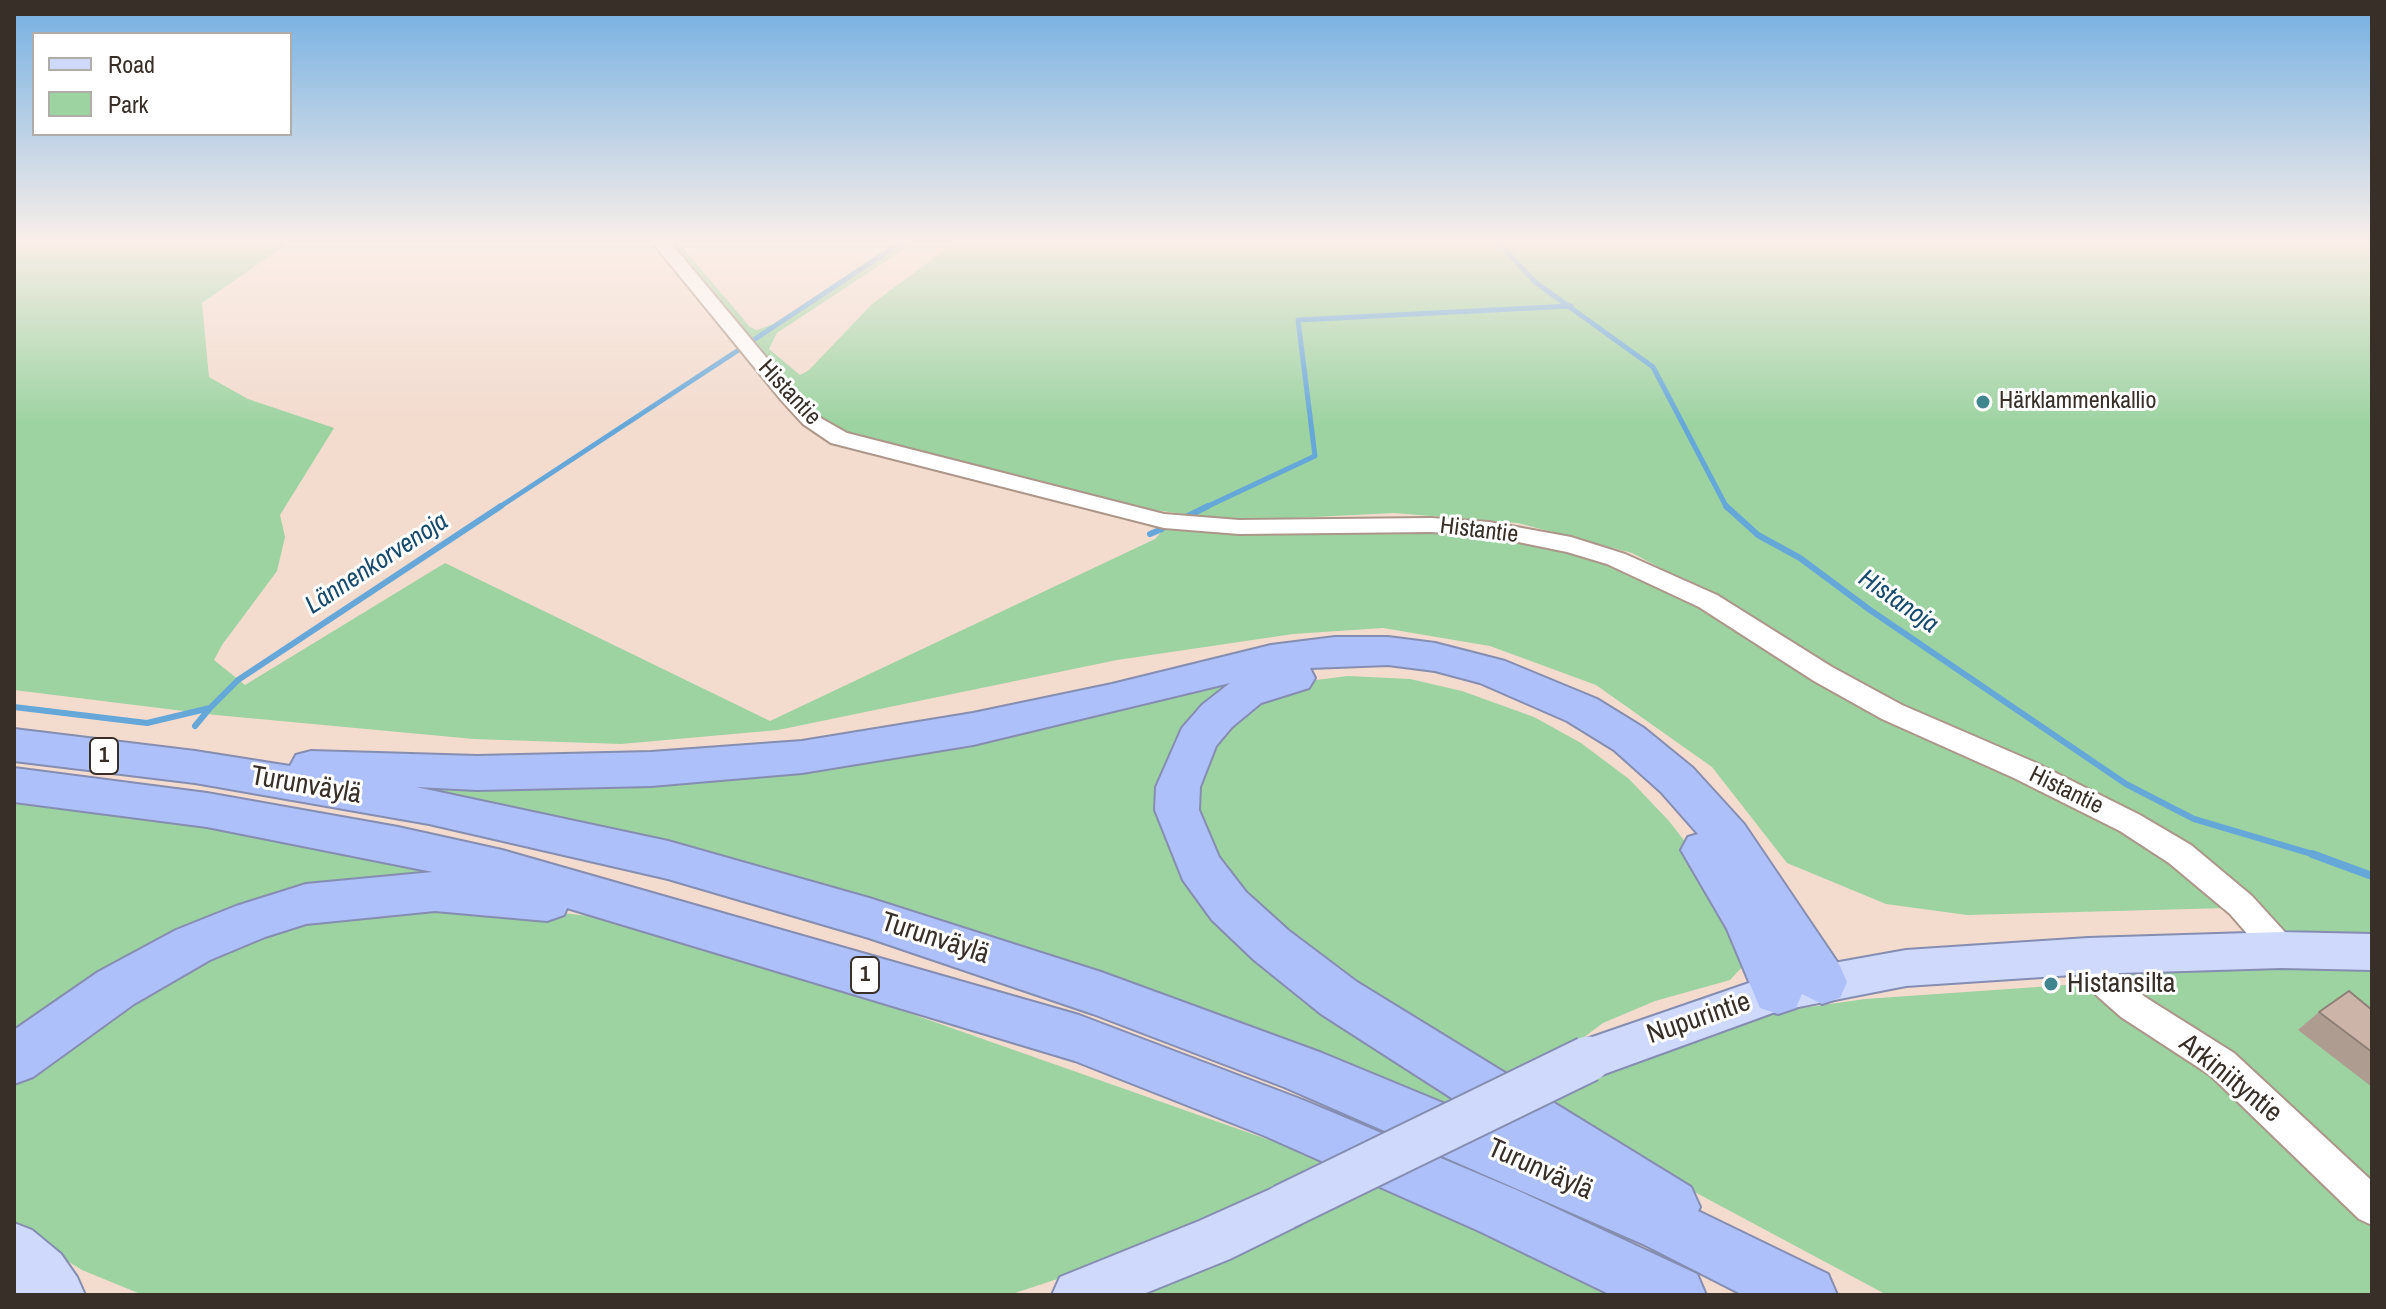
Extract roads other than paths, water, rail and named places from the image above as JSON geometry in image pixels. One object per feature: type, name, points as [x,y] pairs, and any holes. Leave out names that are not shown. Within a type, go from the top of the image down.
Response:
[{"type":"highway","points":[[195,767],[363,767],[477,773],[651,769],[802,757],[988,726],[1271,659],[1335,651],[1388,651],[1435,657],[1491,671],[1582,710],[1641,749],[1677,780],[1728,837],[1800,987]]},
{"type":"highway","points":[[1800,987],[1748,921],[1704,850],[1661,797],[1617,757],[1529,710],[1469,687],[1367,671],[1280,680],[1246,693],[1217,716],[1197,739],[1178,787],[1177,810],[1200,867],[1229,906],[1271,945],[1339,998],[1808,1295]]},
{"type":"highway","name":"Turunväylä","points":[[14,745],[195,767],[429,807],[668,860],[927,937],[1101,994],[1303,1070],[1651,1219],[1808,1295]]},
{"type":"highway","name":"Turunväylä","points":[[14,785],[207,810],[398,845],[502,869],[1079,1039],[1298,1124],[1499,1211],[1676,1295]]},
{"type":"highway","points":[[14,1060],[116,988],[193,945],[253,920],[306,904],[371,895],[435,891],[579,905],[631,905]]},
{"type":"main road","name":"Nupurintie","points":[[1078,1295],[1212,1241],[1588,1059],[1800,987],[1906,968],[2088,956],[2281,950],[2372,952]]},
{"type":"main road","points":[[14,1248],[43,1272],[59,1295]]},
{"type":"main road","points":[[14,1293],[22,1295]]},
{"type":"street","name":"Histantie","points":[[711,303],[810,420],[839,438],[1164,521],[1227,527],[1431,525],[1489,529],[1571,545],[1616,559],[1708,601],[1881,706],[2024,770],[2130,823],[2180,854],[2241,905],[2281,950]]},
{"type":"street","name":"Arkiniityntie","points":[[2088,956],[2107,984],[2133,1007],[2222,1064],[2372,1206]]},
{"type":"waterway","name":"Lännenkorvenoja","points":[[755,339],[809,303]]},
{"type":"waterway","name":"Histanoja","points":[[1564,303],[1568,306]]},
{"type":"waterway","points":[[1204,508],[1315,456],[1298,320],[1568,306]]},
{"type":"waterway","name":"Histanoja","points":[[1568,306],[1653,367],[1727,508]]},
{"type":"waterway","name":"Lännenkorvenoja","points":[[498,508],[737,351]]},
{"type":"waterway","name":"Lännenkorvenoja","points":[[210,708],[238,680],[501,506]]},
{"type":"waterway","points":[[1204,508],[1208,506]]},
{"type":"waterway","name":"Histanoja","points":[[1726,506],[1758,535],[1800,558],[1870,610],[2126,784],[2194,819],[2319,856]]},
{"type":"waterway","points":[[1188,516],[1204,508]]},
{"type":"waterway","points":[[1150,534],[1162,529]]},
{"type":"waterway","name":"Lännenkorvenoja","points":[[14,707],[147,723],[210,708]]},
{"type":"waterway","points":[[195,726],[210,708]]},
{"type":"waterway","name":"Histanoja","points":[[2312,854],[2372,876]]},
{"type":"place","name":"Härklammenkallio","points":[[1983,402]]},
{"type":"place","name":"Histansilta","points":[[2051,984]]}]
